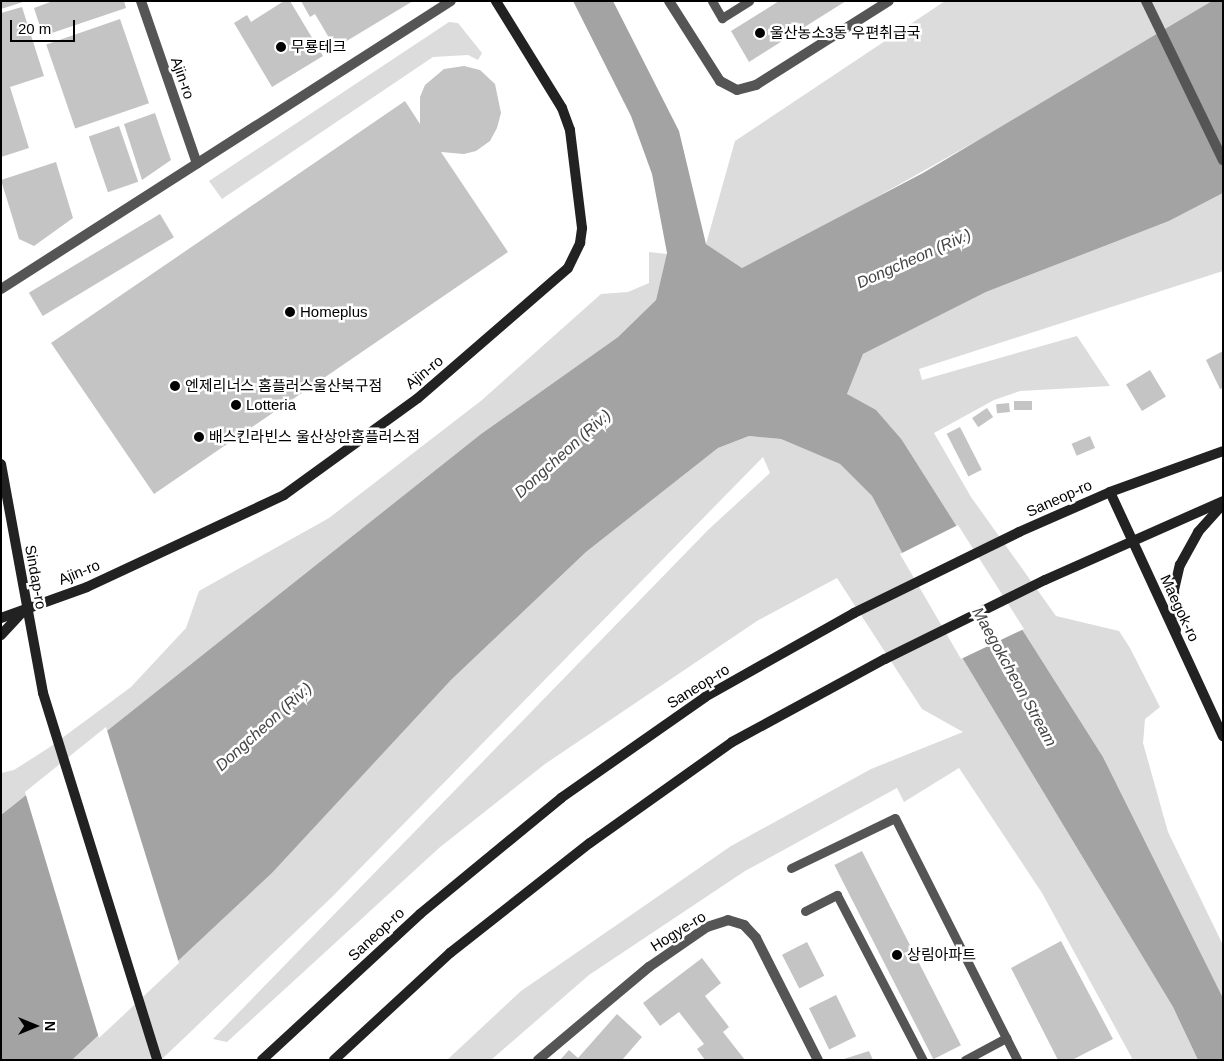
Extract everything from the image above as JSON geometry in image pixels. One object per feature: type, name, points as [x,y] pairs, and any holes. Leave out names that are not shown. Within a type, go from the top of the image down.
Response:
[{"type":"main road","name":"Ajin-ro","points":[[1,618],[87,586],[284,495],[418,398],[568,268],[580,243],[582,228],[570,130],[562,108],[496,1]]},
{"type":"main road","name":"Saneop-ro","points":[[262,1060],[420,914],[561,798],[705,697],[854,613],[1019,532],[1110,492],[1223,451]]},
{"type":"main road","name":"Sindap-ro","points":[[1,464],[26,608],[44,693],[157,1060]]},
{"type":"main road","name":"Maegok-ro","points":[[1110,492],[1223,736]]},
{"type":"main road","points":[[334,1060],[450,953],[590,843],[732,742],[886,659],[1045,580],[1132,540],[1223,502]]},
{"type":"main road","points":[[1176,636],[1174,590],[1180,565],[1198,532],[1223,502]]},
{"type":"main road","points":[[1,635],[26,608]]},
{"type":"street","name":"Ajin-ro","points":[[141,1],[197,164]]},
{"type":"street","points":[[1,289],[451,1]]},
{"type":"street","points":[[669,1],[720,81],[737,90],[756,85],[889,1]]},
{"type":"street","points":[[1146,1],[1223,160]]},
{"type":"street","name":"Hogye-ro","points":[[538,1060],[649,967],[707,927],[728,920],[744,925],[756,938],[818,1060]]},
{"type":"lane","points":[[712,1],[722,18],[749,1]]},
{"type":"lane","points":[[791,868],[895,818],[1017,1060]]},
{"type":"lane","points":[[805,911],[837,895],[923,1060]]},
{"type":"lane","points":[[965,1060],[1006,1038]]},
{"type":"shaded area","points":[[945,1],[1212,1],[1078,84],[802,239],[742,268],[706,244],[735,141]]},
{"type":"shaded area","points":[[449,22],[458,23],[482,53],[478,60],[468,55],[433,57],[222,199],[209,181]]},
{"type":"shaded area","points":[[1223,193],[1223,271],[919,369],[922,380],[1077,336],[1110,386],[1020,391],[994,400],[934,433],[971,497],[1056,616],[1119,631],[1130,648],[1160,707],[1145,719],[1143,743],[1168,832],[1223,945],[1223,998],[1103,757],[902,440],[847,394],[863,354],[986,292],[1169,221]]},
{"type":"shaded area","points":[[649,252],[667,254],[656,300],[618,337],[481,434],[1,815],[1,773],[14,770],[50,747],[131,687],[186,628],[199,591],[329,518],[482,400],[601,294],[628,292],[649,283]]},
{"type":"shaded area","points":[[749,436],[781,439],[840,464],[872,496],[925,596],[1173,1007],[1198,1060],[1133,1060],[1042,893],[959,768],[904,802],[897,788],[745,871],[589,975],[491,1060],[447,1060],[521,991],[731,846],[871,769],[963,732],[922,709],[837,578],[757,621],[545,764],[439,848],[227,1042],[213,1039],[708,530],[770,473],[763,457],[332,897],[161,1060],[72,1060],[272,873],[451,680],[586,552],[718,448]]},
{"type":"water","points":[[573,1],[613,1],[679,131],[706,244],[742,268],[923,173],[1212,1],[1223,1],[1223,193],[1169,221],[986,292],[863,354],[847,394],[876,410],[902,440],[1103,757],[1223,998],[1223,1060],[1198,1060],[1173,1007],[925,596],[872,496],[840,464],[781,439],[749,436],[718,448],[586,552],[451,680],[272,873],[72,1060],[1,1060],[1,815],[481,434],[618,337],[656,300],[667,253],[652,174],[631,116]]},
{"type":"pier","points":[[958,525],[1024,629],[961,659],[900,554]]},
{"type":"pier","points":[[106,727],[179,963],[99,1038],[25,792]]},
{"type":"building","points":[[1,1],[23,1],[23,2],[1,9]]},
{"type":"building","points":[[53,1],[124,1],[126,8],[43,36],[34,8]]},
{"type":"building","points":[[284,1],[290,1],[323,56],[272,87],[234,23],[247,15],[251,22]]},
{"type":"building","points":[[301,1],[413,1],[335,48],[315,14],[310,17]]},
{"type":"building","points":[[779,1],[846,1],[749,62],[731,31]]},
{"type":"building","points":[[22,7],[44,76],[10,87],[29,148],[1,157],[1,13]]},
{"type":"building","points":[[120,19],[149,103],[75,129],[46,44]]},
{"type":"building","points":[[464,66],[480,70],[495,84],[501,113],[497,128],[490,141],[476,151],[464,154],[441,152],[508,252],[154,494],[51,343],[405,101],[420,124],[420,97],[425,85],[444,69]]},
{"type":"building","points":[[155,113],[171,160],[142,180],[124,124]]},
{"type":"building","points":[[119,126],[138,182],[108,192],[89,136]]},
{"type":"building","points":[[56,162],[73,218],[34,246],[19,239],[1,180]]},
{"type":"building","points":[[160,214],[174,237],[43,316],[29,293]]},
{"type":"building","points":[[1223,351],[1223,388],[1220,389],[1206,360]]},
{"type":"building","points":[[1150,370],[1166,397],[1142,411],[1126,384]]},
{"type":"building","points":[[1014,401],[1032,401],[1032,410],[1014,410]]},
{"type":"building","points":[[1009,403],[1010,412],[997,413],[996,404]]},
{"type":"building","points":[[987,408],[993,417],[978,427],[972,418]]},
{"type":"building","points":[[960,427],[982,470],[968,477],[947,434]]},
{"type":"building","points":[[1090,436],[1095,448],[1077,456],[1072,444]]},
{"type":"building","name":"상림아파트","points":[[862,851],[961,1045],[933,1059],[834,865]]},
{"type":"building","points":[[1061,941],[1113,1039],[1072,1060],[1058,1060],[1011,968]]},
{"type":"building","points":[[807,942],[824,976],[799,989],[782,955]]},
{"type":"building","points":[[702,958],[721,983],[705,996],[729,1027],[723,1032],[745,1060],[705,1060],[697,1049],[704,1044],[679,1012],[660,1026],[643,1003]]},
{"type":"building","points":[[836,995],[856,1036],[829,1049],[809,1008]]},
{"type":"building","points":[[617,1014],[642,1037],[622,1060],[560,1060],[569,1050],[578,1058]]},
{"type":"building","points":[[869,1051],[873,1060],[844,1060],[844,1059]]},
{"type":"place","name":"울산농소3동 우편취급국","points":[[760,33]]},
{"type":"place","name":"무룡테크","points":[[281,47]]},
{"type":"place","name":"Homeplus","points":[[290,312]]},
{"type":"place","name":"엔제리너스 홈플러스울산북구점","points":[[175,386]]},
{"type":"place","name":"Lotteria","points":[[236,405]]},
{"type":"place","name":"배스킨라빈스 울산상안홈플러스점","points":[[199,437]]},
{"type":"place","name":"상림아파트","points":[[897,955]]},
{"type":"water label","name":"Dongcheon (Riv.)","points":[[914,259]]},
{"type":"water label","name":"Dongcheon (Riv.)","points":[[563,454]]},
{"type":"water label","name":"Maegokcheon Stream","points":[[1014,677]]},
{"type":"water label","name":"Dongcheon (Riv.)","points":[[264,727]]}]
